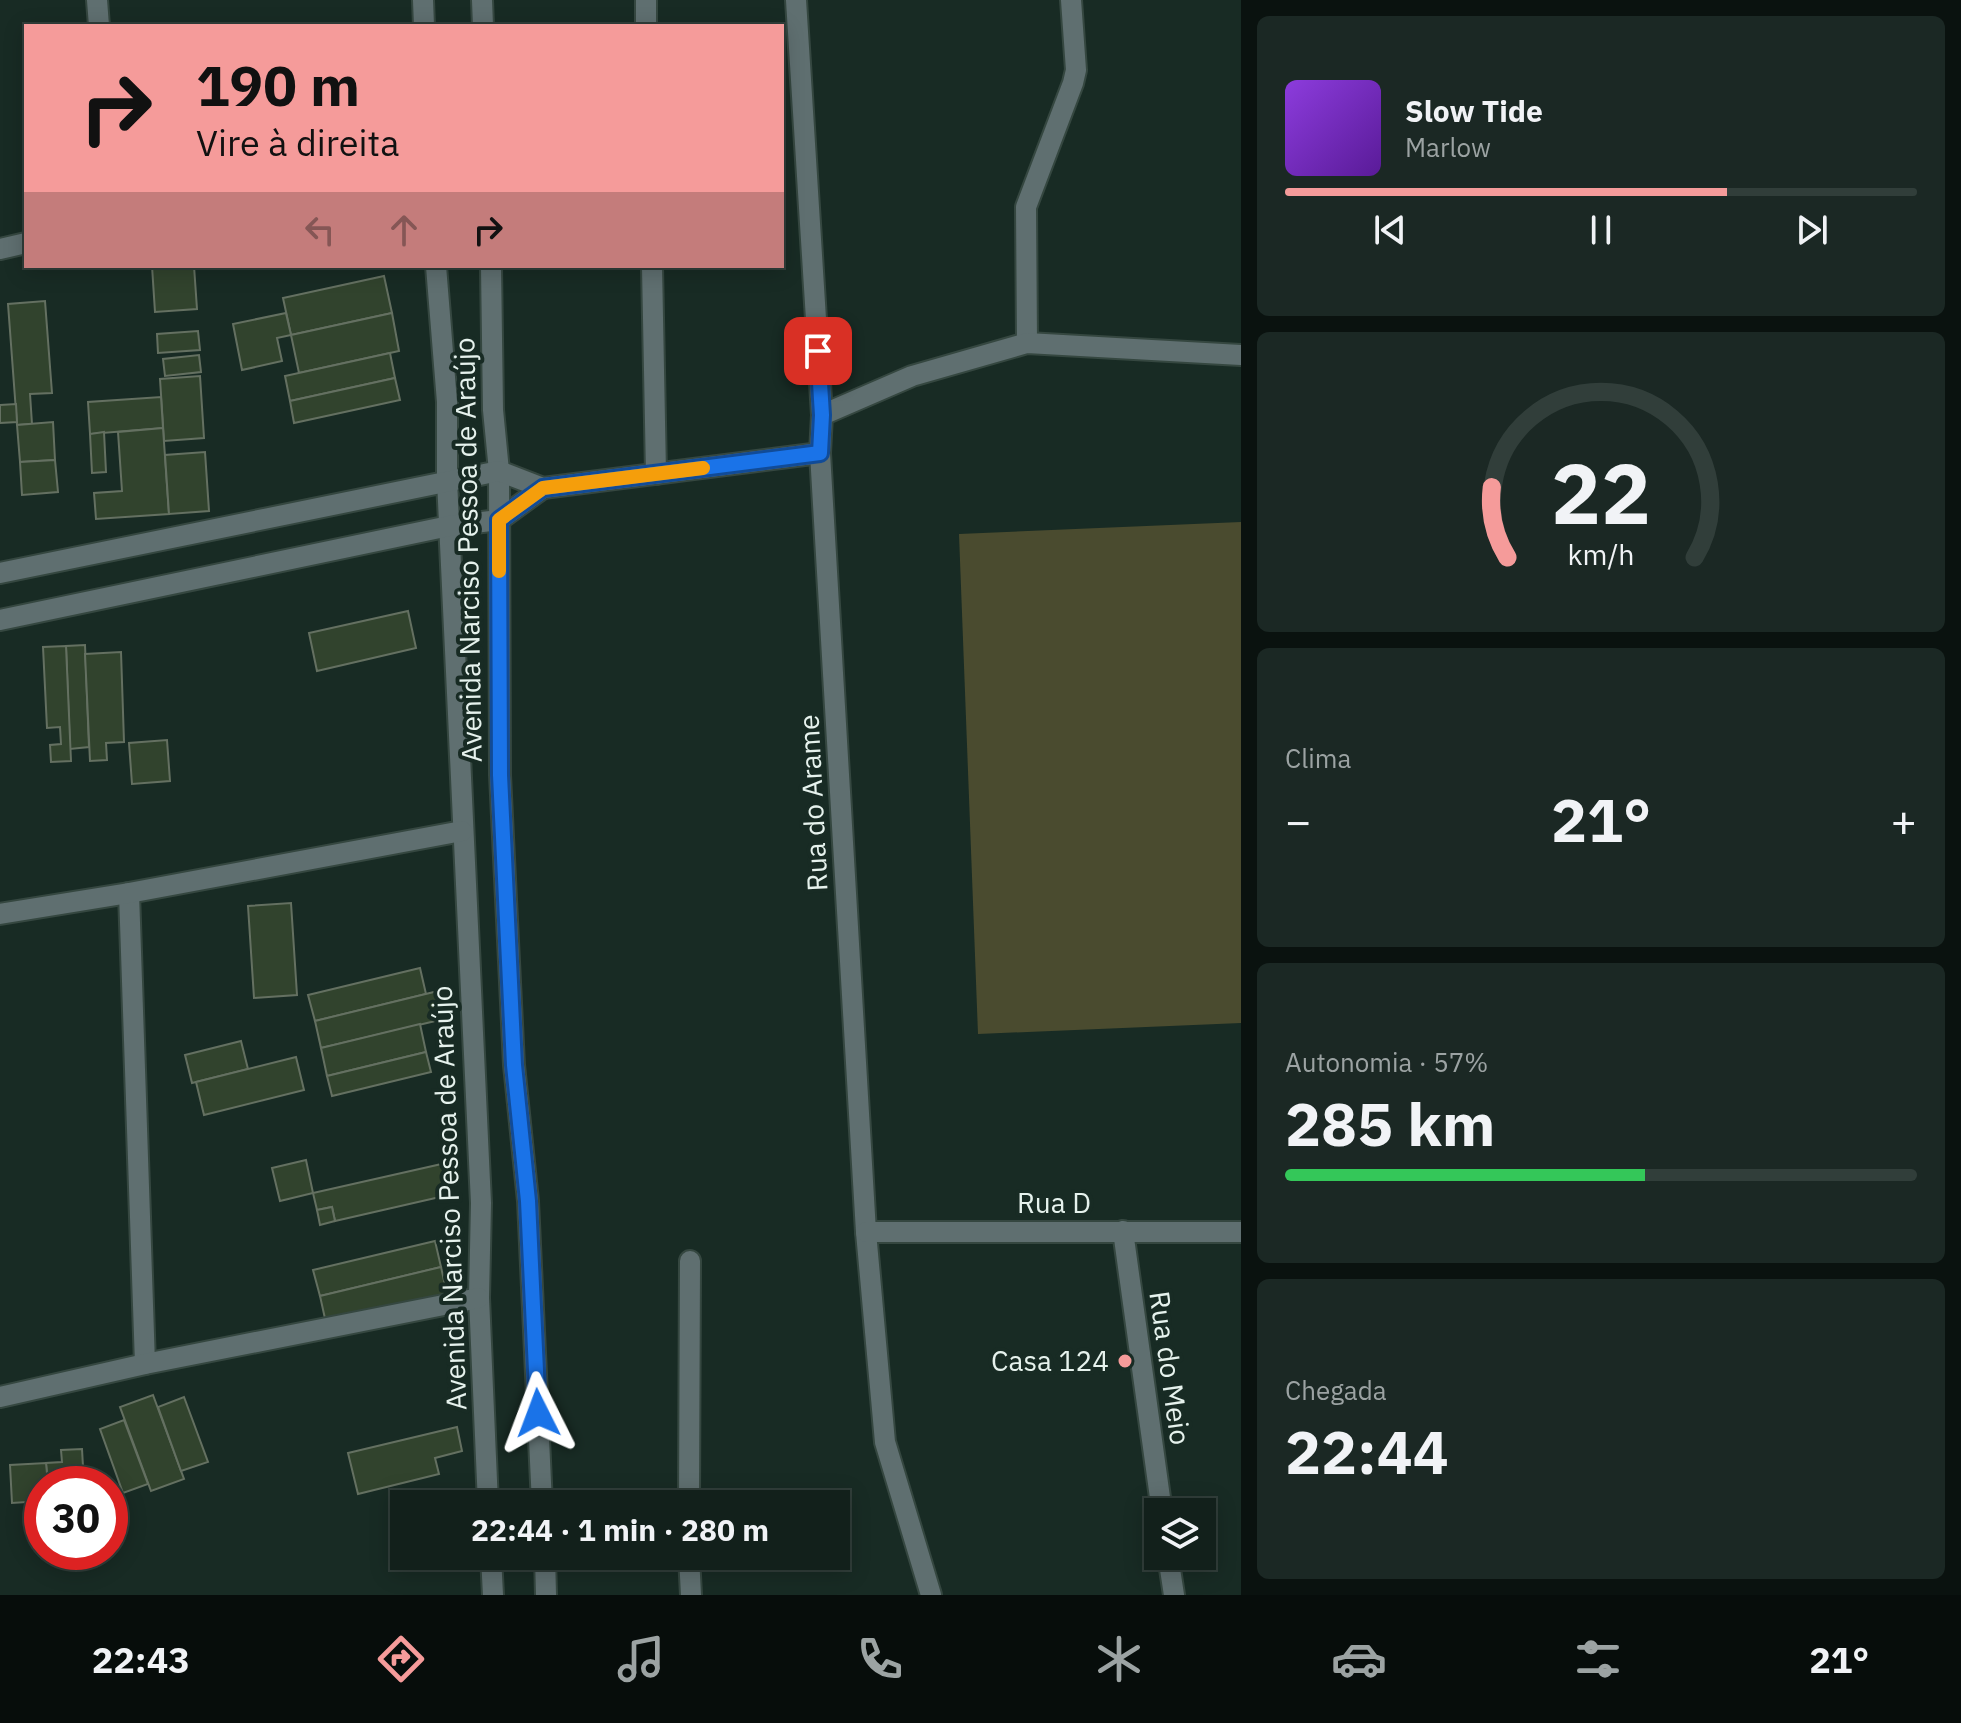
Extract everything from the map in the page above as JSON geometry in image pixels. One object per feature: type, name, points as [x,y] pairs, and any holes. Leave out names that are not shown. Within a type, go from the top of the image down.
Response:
[{"type":"street","points":[[97,0],[99,24]]},
{"type":"street","points":[[423,0],[424,24]]},
{"type":"street","points":[[482,0],[483,24]]},
{"type":"street","points":[[646,0],[646,24]]},
{"type":"street","name":"Rua do Arame","points":[[796,0],[822,415],[820,453],[866,1232],[885,1442],[931,1595]]},
{"type":"street","points":[[1027,343],[1026,207],[1076,70],[1071,0]]},
{"type":"street","points":[[0,249],[24,243]]},
{"type":"street","name":"Avenida Narciso Pessoa de Araújo","points":[[436,268],[447,402],[447,480],[481,1203],[479,1298],[487,1490]]},
{"type":"street","name":"Avenida Narciso Pessoa de Araújo","points":[[491,268],[493,410],[499,471],[500,775],[514,1065],[528,1201],[541,1490]]},
{"type":"street","points":[[652,268],[656,474]]},
{"type":"street","points":[[822,415],[912,376],[1027,343],[1241,355]]},
{"type":"street","points":[[0,573],[499,471],[543,488],[820,453]]},
{"type":"street","points":[[0,620],[449,526],[499,520],[543,488]]},
{"type":"street","points":[[0,914],[462,831]]},
{"type":"street","points":[[129,893],[145,1364]]},
{"type":"street","name":"Rua do Meio","points":[[1123,1231],[1160,1498]]},
{"type":"street","name":"Rua D","points":[[866,1232],[1241,1232]]},
{"type":"street","points":[[689,1490],[690,1261]]},
{"type":"street","points":[[0,1397],[145,1364],[479,1298]]},
{"type":"street","points":[[492,1570],[493,1595]]},
{"type":"street","points":[[545,1570],[546,1595]]},
{"type":"street","points":[[690,1570],[691,1595]]},
{"type":"street","points":[[1170,1570],[1174,1595]]},
{"type":"green space","points":[[1241,522],[1241,1023],[978,1034],[959,534]]},
{"type":"building","points":[[152,268],[194,268],[197,309],[155,312]]},
{"type":"building","points":[[384,276],[392,313],[291,335],[283,298]]},
{"type":"building","points":[[45,301],[52,393],[30,394],[32,424],[17,425],[8,304]]},
{"type":"building","points":[[286,313],[291,335],[277,338],[282,361],[242,370],[233,324]]},
{"type":"building","points":[[392,313],[399,351],[299,373],[291,335]]},
{"type":"building","points":[[198,331],[200,350],[158,353],[157,334]]},
{"type":"building","points":[[390,353],[395,378],[290,401],[285,376]]},
{"type":"building","points":[[199,355],[201,372],[165,376],[163,359]]},
{"type":"building","points":[[200,376],[204,438],[164,441],[160,379]]},
{"type":"building","points":[[395,378],[400,400],[294,423],[290,401]]},
{"type":"building","points":[[161,397],[163,428],[90,434],[88,402]]},
{"type":"building","points":[[16,404],[17,422],[0,423],[0,405]]},
{"type":"building","points":[[53,422],[55,460],[20,462],[17,425]]},
{"type":"building","points":[[163,428],[169,514],[96,519],[94,493],[122,491],[118,432]]},
{"type":"building","points":[[104,432],[106,472],[92,473],[90,434]]},
{"type":"building","points":[[205,452],[209,511],[169,514],[165,455]]},
{"type":"building","points":[[55,460],[58,492],[22,495],[20,462]]},
{"type":"building","points":[[408,611],[416,648],[317,671],[309,633]]},
{"type":"building","points":[[85,645],[89,747],[70,749],[66,646]]},
{"type":"building","points":[[66,646],[71,761],[51,762],[50,745],[61,744],[60,727],[47,728],[43,647]]},
{"type":"building","points":[[121,652],[124,742],[106,743],[107,760],[90,761],[85,654]]},
{"type":"building","points":[[167,740],[170,781],[132,784],[129,743]]},
{"type":"building","points":[[291,903],[297,995],[254,998],[248,906]]},
{"type":"building","points":[[420,968],[426,994],[315,1021],[308,995]]},
{"type":"building","points":[[438,991],[444,1019],[321,1048],[315,1021]]},
{"type":"building","points":[[420,1024],[426,1052],[327,1076],[321,1048]]},
{"type":"building","points":[[241,1041],[248,1069],[192,1083],[185,1055]]},
{"type":"building","points":[[426,1052],[431,1072],[332,1096],[327,1076]]},
{"type":"building","points":[[296,1057],[304,1090],[204,1115],[196,1082]]},
{"type":"building","points":[[306,1160],[313,1193],[280,1201],[272,1168]]},
{"type":"building","points":[[446,1163],[453,1194],[335,1221],[332,1207],[317,1210],[313,1193]]},
{"type":"building","points":[[332,1207],[335,1221],[320,1225],[317,1210]]},
{"type":"building","points":[[435,1241],[441,1267],[320,1296],[313,1270]]},
{"type":"building","points":[[441,1267],[447,1294],[326,1323],[320,1296]]},
{"type":"building","points":[[153,1395],[184,1479],[151,1491],[120,1407]]},
{"type":"building","points":[[184,1397],[208,1462],[181,1471],[158,1407]]},
{"type":"building","points":[[124,1420],[148,1484],[128,1491],[128,1466],[113,1466],[100,1429]]},
{"type":"building","points":[[457,1427],[462,1451],[435,1458],[439,1474],[358,1494],[348,1453]]},
{"type":"building","points":[[82,1449],[83,1466],[46,1466],[46,1463],[62,1462],[61,1450]]},
{"type":"building","points":[[46,1463],[46,1466],[24,1466],[24,1502],[12,1503],[10,1465]]},
{"type":"slow traffic","points":[[499,571],[499,520],[543,488],[703,468]]},
{"type":"place","name":"Casa 124","points":[[1125,1361]]},
{"type":"route","points":[[538,1413],[528,1201],[514,1065],[500,775],[499,520],[543,488],[820,453],[822,415],[818,351]]}]
